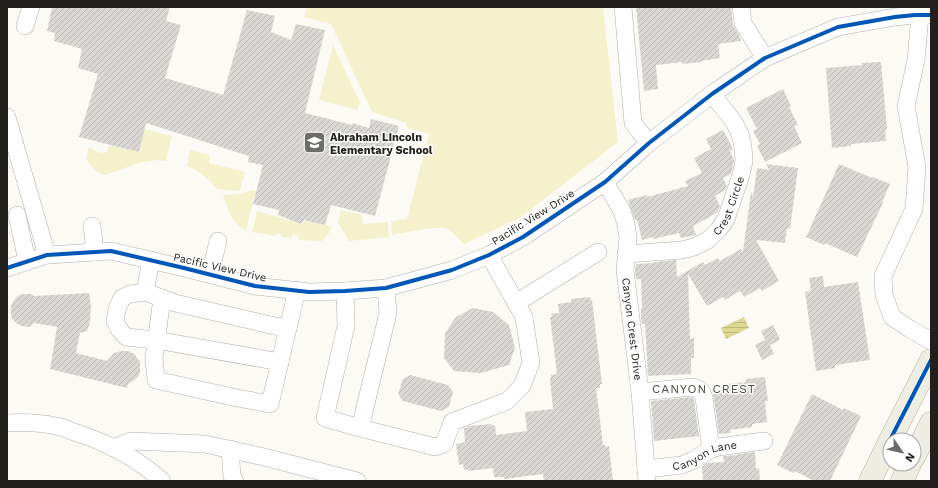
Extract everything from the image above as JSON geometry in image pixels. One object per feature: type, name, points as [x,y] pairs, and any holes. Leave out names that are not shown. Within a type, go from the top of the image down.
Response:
[{"type":"main road","points":[[894,432],[931,360]]},
{"type":"main road","points":[[922,441],[931,422]]},
{"type":"main road","points":[[870,481],[882,456]]},
{"type":"street","points":[[25,26],[31,7]]},
{"type":"street","points":[[623,7],[633,123],[649,143]]},
{"type":"street","points":[[741,7],[743,23],[765,58]]},
{"type":"street","name":"Pacific View Drive","points":[[7,268],[47,255],[111,251],[255,286],[310,292],[346,292],[386,288],[452,270],[490,256],[523,237],[605,182],[649,143],[712,94],[765,58],[838,26],[896,12],[926,15]]},
{"type":"street","points":[[926,15],[906,106],[917,167],[914,209],[883,276],[884,295],[892,317],[931,341]]},
{"type":"street","name":"Crest Circle","points":[[626,254],[682,250],[694,247],[708,240],[720,229],[726,219],[741,175],[744,161],[743,147],[740,134],[734,122],[712,94]]},
{"type":"street","points":[[7,116],[47,255]]},
{"type":"street","name":"Canyon Crest Drive","points":[[605,182],[622,211],[628,238],[625,270],[640,392],[646,475]]},
{"type":"street","points":[[17,215],[27,261]]},
{"type":"street","points":[[92,226],[95,252]]},
{"type":"street","points":[[210,274],[218,241]]},
{"type":"street","points":[[516,303],[598,252]]},
{"type":"street","points":[[346,292],[346,326],[325,418],[435,447],[444,444],[452,422],[507,401],[522,386],[531,363],[524,317],[490,256]]},
{"type":"street","points":[[145,292],[151,260]]},
{"type":"street","points":[[360,428],[388,313],[386,288]]},
{"type":"street","points":[[162,298],[154,358],[156,380],[270,404],[297,290]]},
{"type":"street","points":[[280,362],[156,340],[126,337],[119,329],[115,321],[117,309],[122,298],[130,294],[145,292],[175,303],[288,328]]},
{"type":"street","points":[[640,392],[693,387],[702,392],[710,449]]},
{"type":"street","points":[[7,423],[57,426],[96,439],[128,456],[162,481]]},
{"type":"street","points":[[113,448],[131,441],[205,444],[264,457],[357,481]]},
{"type":"street","name":"Canyon Lane","points":[[646,475],[682,465],[694,460],[710,449],[764,441]]},
{"type":"street","points":[[230,449],[232,476],[235,481]]},
{"type":"shaded area","points":[[307,7],[603,7],[618,142],[521,217],[464,244],[444,228],[427,229],[392,235],[391,221],[407,219],[429,134],[408,128],[406,123],[372,112],[331,24],[304,17]]},
{"type":"shaded area","points":[[333,45],[360,102],[357,110],[319,100]]},
{"type":"shaded area","points":[[144,129],[172,136],[166,161],[157,160],[143,162],[105,175],[97,172],[90,165],[86,158],[89,147],[100,153],[107,152],[109,145],[139,152]]},
{"type":"shaded area","points":[[190,150],[209,155],[209,163],[245,172],[240,190],[235,191],[217,189],[204,175],[187,166]]},
{"type":"shaded area","points":[[252,190],[256,191],[246,230],[234,220],[223,196],[240,194]]},
{"type":"shaded area","points":[[341,210],[362,215],[363,224],[388,222],[389,237],[349,241],[338,223]]},
{"type":"shaded area","points":[[257,211],[303,224],[305,220],[331,226],[329,233],[322,241],[299,240],[299,236],[293,234],[291,238],[281,237],[281,234],[276,234],[276,236],[252,232]]},
{"type":"shaded area","points":[[744,317],[749,328],[726,339],[721,328]]},
{"type":"building","points":[[52,7],[170,7],[166,21],[181,25],[165,78],[223,95],[247,10],[275,16],[271,32],[291,40],[296,24],[325,30],[305,113],[369,128],[371,119],[399,126],[375,216],[331,205],[325,225],[304,220],[301,224],[278,215],[279,210],[253,204],[263,165],[248,162],[249,156],[146,123],[139,152],[79,137],[98,74],[78,68],[82,49],[54,41],[55,33],[47,31]]},
{"type":"building","points":[[636,7],[731,7],[733,25],[741,41],[718,44],[720,58],[701,62],[682,64],[682,62],[656,65],[658,89],[644,91]]},
{"type":"building","points":[[881,62],[887,129],[885,129],[886,141],[851,144],[851,146],[832,148],[826,68]]},
{"type":"building","points":[[783,89],[791,106],[789,107],[798,125],[794,126],[802,143],[765,162],[757,146],[760,144],[753,131],[757,129],[746,108]]},
{"type":"building","points":[[723,130],[733,149],[730,151],[734,160],[731,174],[723,178],[727,186],[725,190],[715,196],[720,206],[717,213],[693,226],[696,235],[681,238],[679,233],[642,240],[637,220],[635,220],[628,200],[647,195],[647,197],[688,186],[685,181],[702,173],[694,158],[711,149],[706,139]]},
{"type":"building","points":[[766,164],[798,168],[790,229],[787,228],[785,243],[756,240],[779,281],[762,291],[760,288],[744,297],[740,291],[725,300],[723,297],[707,306],[688,274],[690,339],[694,338],[694,358],[691,358],[691,374],[648,376],[645,324],[642,324],[641,319],[641,279],[636,279],[636,264],[676,260],[677,277],[703,262],[705,265],[718,258],[720,261],[741,249],[743,252],[751,192],[753,197],[757,168],[769,170]]},
{"type":"building","points":[[839,164],[890,184],[882,202],[883,203],[857,257],[825,243],[824,245],[806,237]]},
{"type":"building","points":[[823,276],[824,287],[858,282],[870,360],[835,365],[835,368],[816,371],[805,292],[811,291],[809,278]]},
{"type":"building","points":[[89,293],[91,307],[90,322],[87,331],[80,333],[76,353],[107,361],[114,353],[121,351],[128,351],[134,354],[140,362],[140,372],[137,378],[128,384],[127,388],[50,369],[57,327],[34,323],[30,327],[22,326],[16,323],[11,317],[11,306],[19,295],[32,294],[34,296]]},
{"type":"building","points":[[590,297],[590,300],[592,300],[602,384],[600,384],[600,388],[596,388],[603,445],[605,445],[605,447],[609,446],[613,481],[544,481],[543,474],[504,479],[504,477],[494,477],[493,468],[468,471],[468,469],[464,470],[463,464],[459,465],[456,444],[465,442],[464,428],[469,426],[491,424],[491,426],[495,425],[496,435],[527,431],[525,412],[553,409],[550,379],[551,375],[557,374],[550,317],[552,317],[551,314],[559,313],[558,304],[571,302],[571,299]]},
{"type":"building","points":[[473,308],[493,312],[509,325],[515,348],[509,365],[481,373],[454,371],[444,358],[445,333],[456,317]]},
{"type":"building","points":[[773,325],[780,340],[770,345],[774,354],[762,360],[755,345],[765,340],[761,331]]},
{"type":"building","points":[[410,375],[448,385],[453,392],[449,407],[441,411],[403,401],[398,394],[403,379]]},
{"type":"building","points":[[765,377],[768,401],[765,401],[767,422],[752,424],[752,427],[730,430],[731,433],[719,434],[713,392],[728,389],[728,384],[746,382],[746,379]]},
{"type":"building","points":[[812,394],[843,410],[844,408],[861,416],[830,481],[814,481],[795,471],[793,473],[777,465]]},
{"type":"building","points":[[692,397],[694,400],[699,436],[654,441],[651,401]]},
{"type":"building","points":[[755,452],[756,469],[759,468],[760,481],[703,481],[702,467],[707,463],[724,462],[723,456]]},
{"type":"cycle path","points":[[7,268],[47,255],[111,251],[255,286],[309,292],[386,288],[452,270],[489,255],[523,237],[605,182],[649,143],[712,94],[765,58],[838,27],[895,17],[931,15]]},
{"type":"cycle path","points":[[894,432],[931,360]]},
{"type":"place","name":"Abraham Lincoln Elementary School","points":[[314,143]]},
{"type":"district","name":"CANYON CREST","points":[[704,389]]}]
